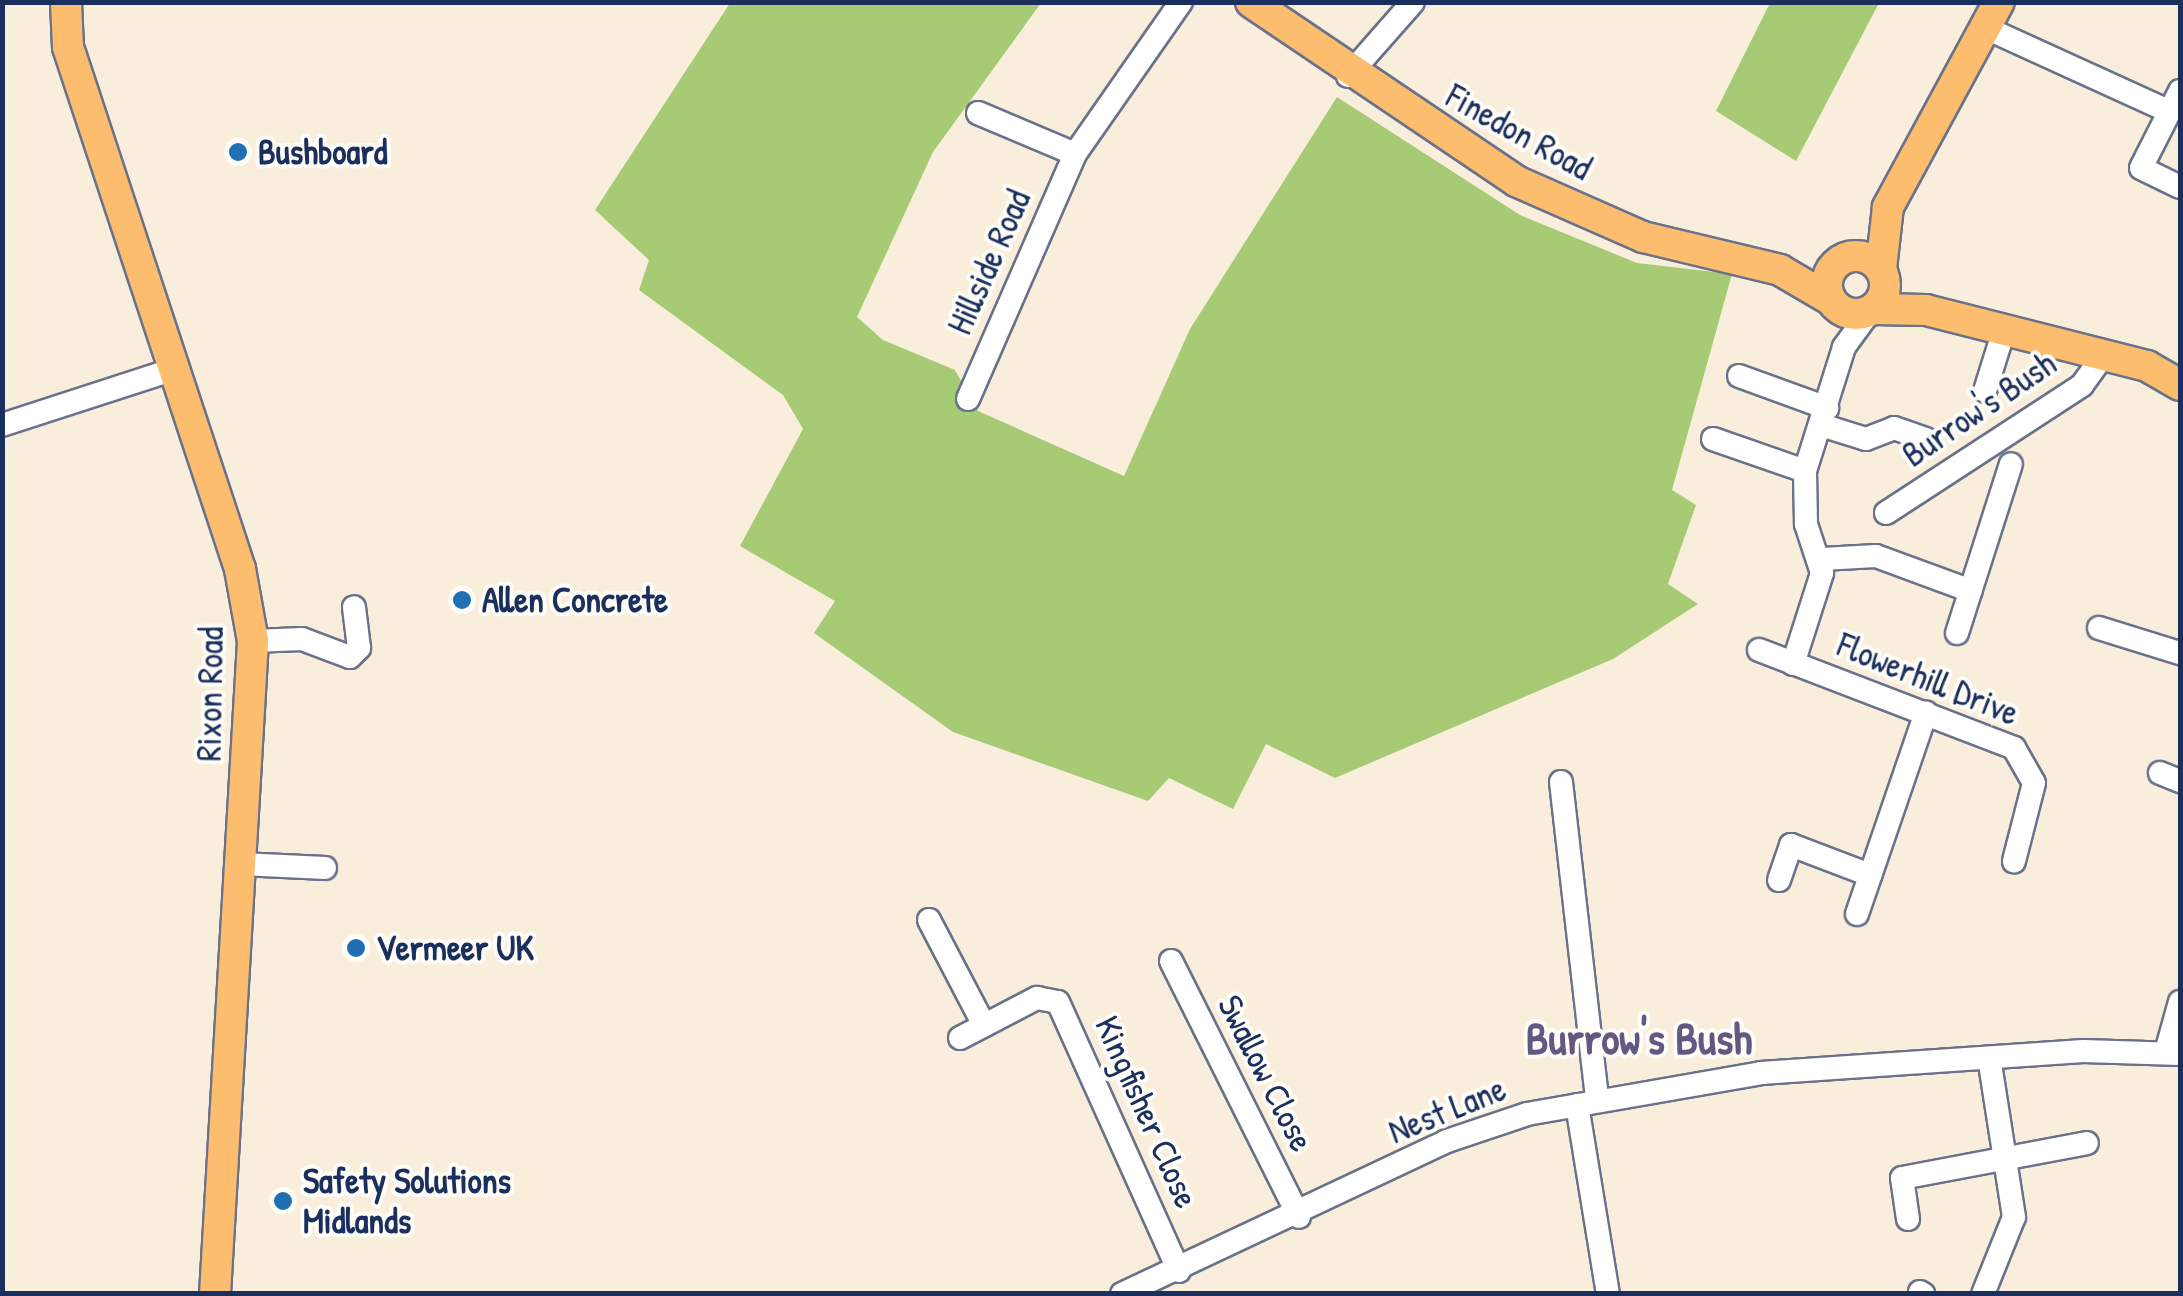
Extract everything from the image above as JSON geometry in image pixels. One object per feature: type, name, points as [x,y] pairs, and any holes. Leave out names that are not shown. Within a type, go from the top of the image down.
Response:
[{"type":"main road","name":"Rixon Road","points":[[66,2],[68,47],[240,569],[253,641],[215,1294]]},
{"type":"main road","name":"Finedon Road","points":[[1250,2],[1348,76],[1516,181],[1643,236],[1780,270],[1834,303]]},
{"type":"main road","points":[[1992,15],[1888,207],[1842,259],[1827,283],[1834,303],[1872,310],[1926,310],[2104,356],[2180,385]]},
{"type":"main road","points":[[1872,310],[1883,273],[1888,207]]},
{"type":"main road","name":"Finedon Road","points":[[1780,270],[1842,259]]},
{"type":"main road","points":[[1842,259],[1883,273],[1926,310]]},
{"type":"street","name":"Hillside Road","points":[[968,398],[1075,154],[1181,2]]},
{"type":"street","points":[[1348,76],[1414,2]]},
{"type":"street","points":[[1992,15],[2175,102],[2140,168],[2180,187]]},
{"type":"street","points":[[978,113],[1075,154]]},
{"type":"street","points":[[1834,303],[1844,347]]},
{"type":"street","points":[[1793,664],[1822,559],[1806,524],[1805,471],[1844,347],[1872,310]]},
{"type":"street","points":[[1984,391],[2004,330]]},
{"type":"street","name":"Burrow's Bush","points":[[1886,513],[2082,385],[2104,356]]},
{"type":"street","points":[[2,425],[174,368]]},
{"type":"street","points":[[1739,376],[1866,440],[1894,428],[1926,439]]},
{"type":"street","points":[[1713,439],[1805,471]]},
{"type":"street","points":[[1957,632],[2012,464]]},
{"type":"street","points":[[1822,559],[1876,556],[1971,591]]},
{"type":"street","points":[[253,641],[302,639],[350,657],[359,648],[354,607]]},
{"type":"street","points":[[2099,628],[2180,653]]},
{"type":"street","name":"Flowerhill Drive","points":[[1759,650],[2003,742],[2029,764],[2032,804],[2014,861]]},
{"type":"street","points":[[1856,914],[1926,712]]},
{"type":"street","points":[[1561,782],[1587,1102],[1608,1294]]},
{"type":"street","points":[[1779,880],[1791,846],[1870,874]]},
{"type":"street","points":[[242,864],[324,868]]},
{"type":"street","points":[[929,920],[984,1025]]},
{"type":"street","name":"Swallow Close","points":[[1171,961],[1298,1217]]},
{"type":"street","name":"Kingfisher Close","points":[[960,1038],[1037,998],[1058,1002],[1179,1272]]},
{"type":"street","points":[[2173,1053],[2180,1002]]},
{"type":"street","name":"Nest Lane","points":[[1122,1294],[1298,1217],[1447,1141],[1587,1102],[1762,1074],[1989,1058],[2173,1053]]},
{"type":"street","points":[[1984,1294],[2013,1224],[2007,1154],[1989,1058]]},
{"type":"street","points":[[1908,1219],[1902,1178],[2007,1154],[2088,1143]]},
{"type":"green space","points":[[730,3],[1041,3],[933,152],[857,317],[883,340],[955,370],[978,411],[1124,476],[1190,329],[1337,97],[1520,215],[1637,263],[1732,274],[1672,490],[1696,505],[1668,584],[1698,604],[1613,659],[1335,778],[1266,744],[1233,809],[1169,778],[1148,801],[953,732],[814,633],[835,601],[740,546],[803,429],[783,395],[639,290],[649,260],[595,210]]},
{"type":"green space","points":[[1770,3],[1879,3],[1796,161],[1716,111]]},
{"type":"place","name":"Bushboard","points":[[238,152]]},
{"type":"place","name":"Allen Concrete","points":[[462,600]]},
{"type":"place","name":"Vermeer UK","points":[[356,948]]},
{"type":"place","name":"Safety Solutions Midlands","points":[[283,1201]]},
{"type":"district","name":"Burrow's Bush","points":[[1639,1038]]}]
